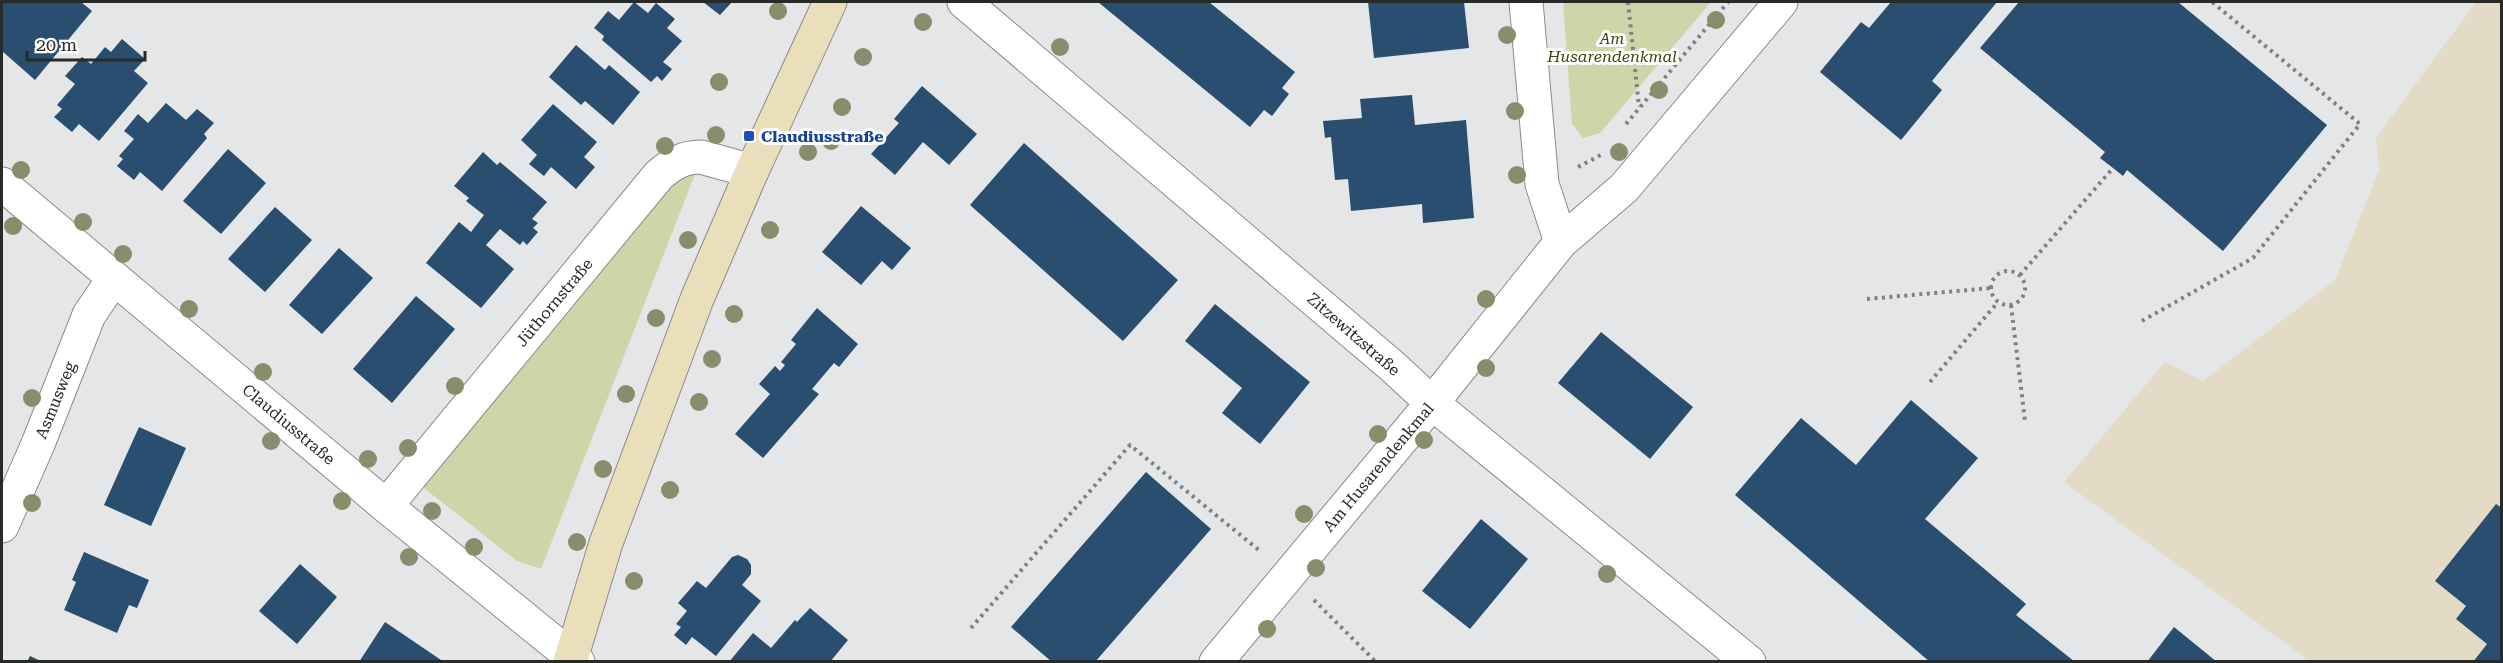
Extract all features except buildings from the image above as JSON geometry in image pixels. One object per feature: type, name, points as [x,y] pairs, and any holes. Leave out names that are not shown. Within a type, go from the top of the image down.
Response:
[{"type":"street","points":[[573,659],[606,543],[697,299],[752,171],[830,2]]},
{"type":"street","name":"Zitzewitzstraße","points":[[964,2],[1392,366],[1432,403],[1749,662]]},
{"type":"street","points":[[1526,2],[1542,184],[1561,242]]},
{"type":"street","name":"Am Husarendenkmal","points":[[1216,662],[1432,403],[1561,242],[1624,188],[1781,2]]},
{"type":"street","name":"Jüthornstraße","points":[[386,506],[659,175],[675,162],[701,156],[752,171]]},
{"type":"street","name":"Claudiusstraße","points":[[2,184],[386,506],[573,659]]},
{"type":"street","name":"Asmusweg","points":[[2,526],[38,444],[89,315],[114,278]]},
{"type":"path","points":[[1628,2],[1639,108]]},
{"type":"path","points":[[1619,132],[1728,2]]},
{"type":"path","points":[[2142,321],[2253,258],[2360,124],[2212,2]]},
{"type":"path","points":[[1542,184],[1599,156],[1606,148]]},
{"type":"path","points":[[2020,274],[2113,168]]},
{"type":"path","points":[[2005,270],[2013,270],[2020,274],[2026,288],[2019,302],[2011,305],[1998,302],[1991,288],[1992,280],[2005,270]]},
{"type":"path","points":[[1867,299],[1991,288]]},
{"type":"path","points":[[1929,382],[1998,302]]},
{"type":"path","points":[[2011,305],[2025,421]]},
{"type":"path","points":[[971,628],[1130,445],[1288,574],[1376,662]]},
{"type":"shaded area","points":[[2476,2],[2501,2],[2501,661],[2310,661],[2064,482],[2165,362],[2203,381],[2335,280],[2379,170],[2376,138]]},
{"type":"green space","name":"Am Husarendenkmal","points":[[1563,2],[1711,2],[1600,133],[1583,138],[1572,124]]},
{"type":"green space","points":[[695,174],[541,569],[517,561],[420,485],[668,184],[682,175]]},
{"type":"place","name":"Claudiusstraße","points":[[749,136]]}]
